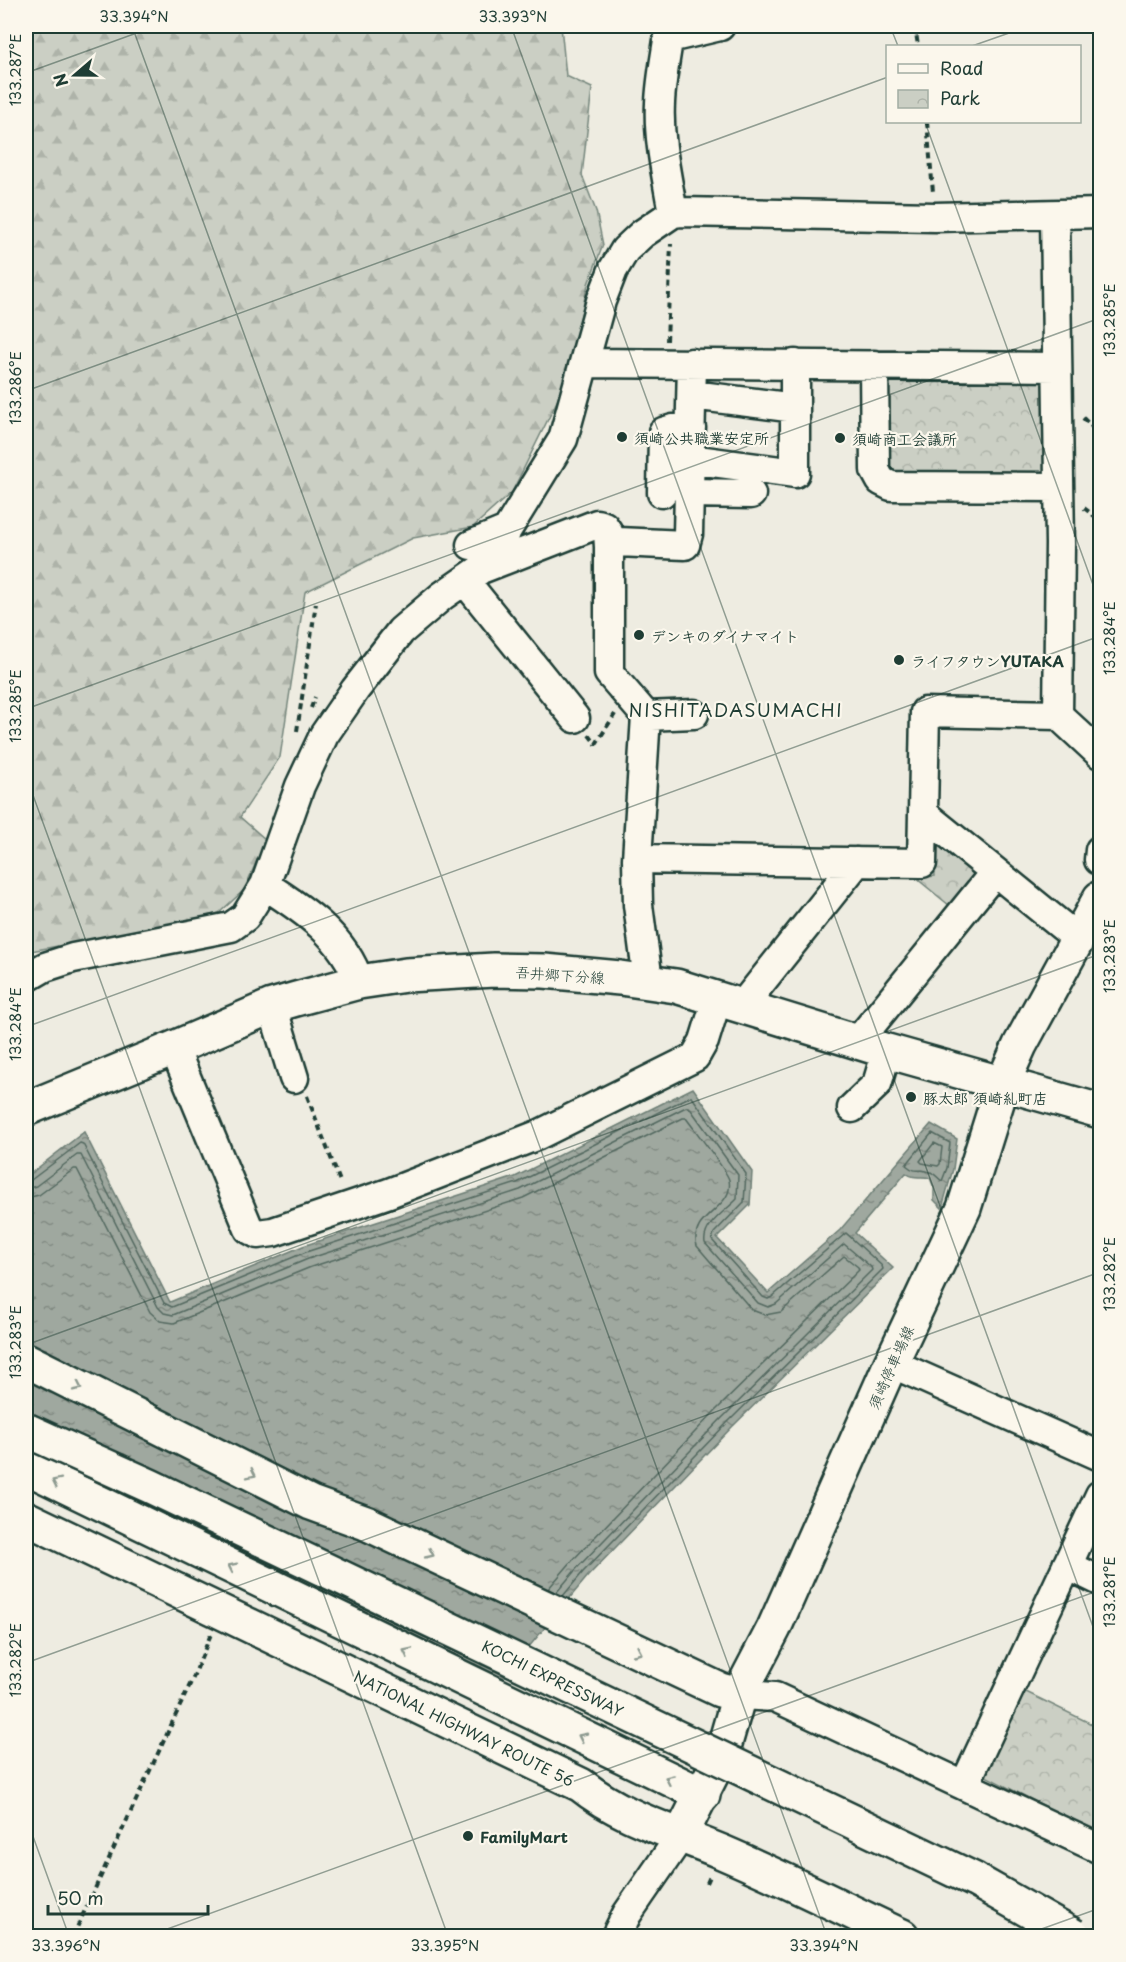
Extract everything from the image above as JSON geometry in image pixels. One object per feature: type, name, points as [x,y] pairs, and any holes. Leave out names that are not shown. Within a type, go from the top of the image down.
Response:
[{"type":"main road","name":"須崎停車場線","points":[[680,1837],[722,1754],[739,1695],[774,1628],[891,1363],[964,1208],[1003,1083],[1020,1045],[1101,898]]},
{"type":"main road","name":"吾井郷下分線","points":[[26,1109],[272,1006],[359,982],[440,972],[494,970],[544,971],[648,981],[676,986],[872,1046],[1101,1111]]},
{"type":"main road","points":[[26,1360],[311,1503],[366,1523],[585,1627],[720,1689],[739,1695]]},
{"type":"main road","name":"KOCHI EXPRESSWAY","points":[[26,1430],[161,1491],[975,1880],[1074,1936]]},
{"type":"main road","points":[[26,1467],[703,1795]]},
{"type":"main road","name":"NATIONAL HIGHWAY ROUTE 56","points":[[26,1518],[581,1785],[597,1798],[680,1837],[721,1852],[902,1936]]},
{"type":"street","points":[[673,213],[661,143],[659,104],[664,56],[670,32],[720,26]]},
{"type":"street","points":[[26,978],[45,967],[73,958],[231,927],[245,917],[265,885],[300,786],[324,735],[397,627],[442,596],[472,565],[499,549],[507,530],[563,440],[601,301],[613,270],[625,250],[633,242],[673,213],[935,217],[1101,213]]},
{"type":"street","points":[[1055,215],[1058,715]]},
{"type":"street","points":[[584,363],[1056,367]]},
{"type":"street","points":[[676,493],[690,459],[692,395],[679,363]]},
{"type":"street","points":[[690,459],[795,473],[795,364]]},
{"type":"street","points":[[874,365],[875,470],[881,481],[891,486],[1058,487]]},
{"type":"street","points":[[692,395],[795,408]]},
{"type":"street","points":[[609,548],[618,542],[685,545],[688,534],[676,493],[663,432],[691,428]]},
{"type":"street","points":[[676,493],[751,494]]},
{"type":"street","points":[[472,565],[597,524],[604,526],[608,532],[609,673],[629,693],[646,716],[637,859],[638,905],[648,981]]},
{"type":"street","points":[[472,565],[575,718]]},
{"type":"street","points":[[637,859],[922,863],[925,712],[1058,715],[1101,754]]},
{"type":"street","points":[[646,716],[694,714]]},
{"type":"street","points":[[924,814],[1078,939]]},
{"type":"street","points":[[174,1048],[249,1229],[258,1234],[273,1232],[349,1208],[538,1135],[695,1058],[730,1002],[857,862]]},
{"type":"street","points":[[852,1108],[876,1084],[872,1046],[995,872]]},
{"type":"street","points":[[265,885],[305,911],[337,941],[354,966],[359,982]]},
{"type":"street","points":[[272,1006],[294,1078]]},
{"type":"street","points":[[891,1363],[1101,1456]]},
{"type":"street","points":[[965,1785],[1101,1495]]},
{"type":"street","points":[[1067,1565],[1101,1581]]},
{"type":"street","points":[[739,1695],[775,1697],[1101,1849]]},
{"type":"street","points":[[616,1936],[627,1914],[680,1837]]},
{"type":"path","points":[[915,26],[918,45]]},
{"type":"path","points":[[927,123],[935,217]]},
{"type":"path","points":[[673,213],[679,363]]},
{"type":"path","points":[[1101,425],[1096,431],[1101,441]]},
{"type":"path","points":[[303,731],[297,732],[316,603]]},
{"type":"path","points":[[575,718],[596,744],[629,693]]},
{"type":"path","points":[[311,709],[315,697]]},
{"type":"path","points":[[294,1078],[302,1086],[312,1107],[349,1208]]},
{"type":"path","points":[[73,1936],[193,1678],[221,1611]]},
{"type":"green space","points":[[26,26],[561,26],[566,76],[592,88],[582,175],[596,211],[603,245],[588,284],[565,385],[512,492],[473,527],[413,538],[305,592],[280,757],[240,817],[266,840],[244,890],[219,913],[167,926],[31,951],[26,956]]},
{"type":"green space","points":[[1036,375],[1044,385],[1047,481],[898,481],[882,464],[883,380]]},
{"type":"green space","points":[[932,831],[984,875],[955,910],[916,878],[935,876]]},
{"type":"green space","points":[[1024,1691],[1100,1728],[1100,1835],[982,1774]]},
{"type":"water","points":[[693,1088],[752,1172],[750,1205],[717,1238],[768,1293],[840,1230],[931,1124],[957,1139],[953,1169],[942,1208],[934,1200],[934,1188],[930,1178],[906,1173],[855,1233],[893,1268],[732,1427],[588,1576],[498,1684],[26,1486],[26,1177],[84,1132],[170,1302],[303,1246],[515,1177]]},
{"type":"place","name":"須崎公共職業安定所","points":[[622,437]]},
{"type":"place","name":"須崎商工会議所","points":[[840,438]]},
{"type":"place","name":"デンキのダイナマイト","points":[[639,635]]},
{"type":"place","name":"ライフタウンYUTAKA","points":[[899,660]]},
{"type":"place","name":"豚太郎 須崎糺町店","points":[[911,1097]]},
{"type":"place","name":"FamilyMart","points":[[468,1836]]},
{"type":"district","name":"NISHITADASUMACHI","points":[[736,709]]}]
